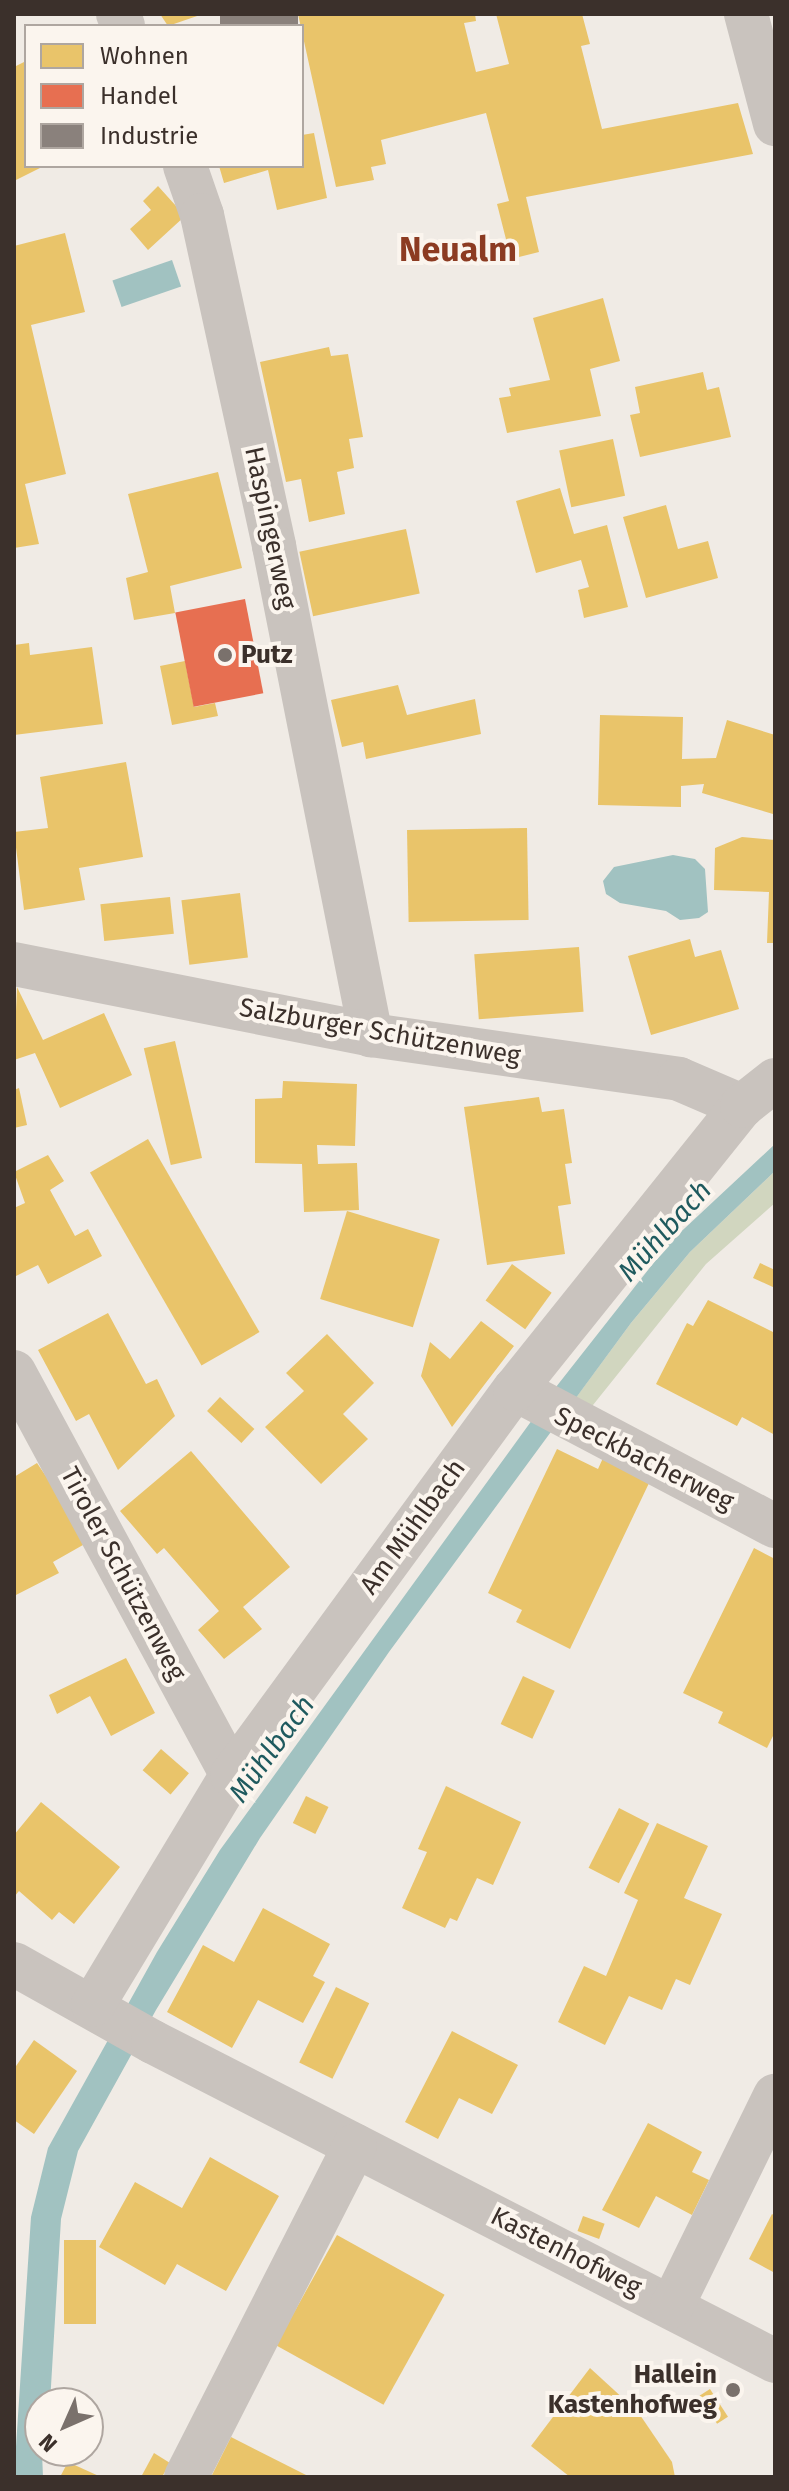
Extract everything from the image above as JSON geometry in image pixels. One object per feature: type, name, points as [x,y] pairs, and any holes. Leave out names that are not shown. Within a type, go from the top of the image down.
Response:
[{"type":"street","points":[[746,14],[775,124]]},
{"type":"street","name":"Haspingerweg","points":[[186,168],[202,215],[271,530],[371,1035]]},
{"type":"street","name":"Salzburger Schützenweg","points":[[14,964],[371,1035],[759,1093]]},
{"type":"street","name":"Am Mühlbach","points":[[104,2013],[232,1775],[759,1093]]},
{"type":"street","name":"Tiroler Schützenweg","points":[[14,1372],[232,1775]]},
{"type":"street","name":"Speckbacherweg","points":[[525,1396],[572,1424],[775,1526]]},
{"type":"street","name":"Kastenhofweg","points":[[14,1964],[153,2042],[775,2361]]},
{"type":"street","points":[[672,2306],[775,2096]]},
{"type":"street","points":[[186,2477],[355,2146]]},
{"type":"green space","points":[[775,1171],[775,1203],[706,1264],[585,1415],[572,1403],[631,1323],[690,1252]]},
{"type":"water","points":[[172,260],[181,286],[122,307],[112,281]]},
{"type":"water","points":[[673,855],[695,859],[705,869],[708,912],[699,918],[680,920],[666,911],[620,903],[606,894],[603,881],[614,867]]},
{"type":"water","points":[[775,1144],[775,1171],[690,1252],[631,1323],[389,1652],[260,1838],[156,2010],[78,2151],[61,2219],[51,2387],[24,2387],[24,2467],[43,2467],[43,2477],[14,2477],[31,2217],[48,2148],[157,1952],[220,1850],[556,1387],[670,1242]]},
{"type":"building: Wohnen","points":[[160,14],[203,14],[174,24],[167,24]]},
{"type":"building: Wohnen","points":[[298,14],[475,14],[476,21],[464,23],[476,72],[509,64],[496,14],[582,14],[590,44],[581,46],[602,129],[738,103],[753,154],[526,197],[539,252],[511,259],[497,204],[509,201],[486,113],[381,140],[386,164],[371,167],[374,180],[336,187],[304,41],[304,24],[300,24]]},
{"type":"building: Wohnen","points":[[24,62],[24,168],[40,168],[14,181],[14,67]]},
{"type":"building: Wohnen","points":[[314,133],[327,198],[277,210],[268,170],[224,183],[220,168],[304,168],[304,135]]},
{"type":"building: Wohnen","points":[[158,186],[185,216],[148,250],[130,229],[151,210],[143,201]]},
{"type":"building: Wohnen","points":[[65,233],[85,312],[31,325],[66,474],[25,484],[39,544],[14,548],[14,246]]},
{"type":"building: Wohnen","points":[[603,298],[620,361],[590,369],[601,416],[507,433],[499,398],[511,396],[509,388],[550,380],[533,318]]},
{"type":"building: Wohnen","points":[[329,347],[331,356],[348,354],[363,437],[349,439],[354,468],[337,472],[345,514],[309,522],[301,479],[286,482],[260,362]]},
{"type":"building: Wohnen","points":[[703,372],[707,390],[719,387],[731,437],[640,457],[630,415],[640,413],[635,387]]},
{"type":"building: Wohnen","points":[[613,439],[625,496],[571,507],[559,450]]},
{"type":"building: Wohnen","points":[[218,472],[242,568],[170,586],[175,613],[134,620],[126,578],[148,572],[128,494]]},
{"type":"building: Wohnen","points":[[560,488],[574,534],[607,525],[628,607],[584,618],[578,590],[589,587],[581,560],[536,573],[516,501]]},
{"type":"building: Wohnen","points":[[666,505],[678,549],[708,541],[718,578],[646,598],[623,517]]},
{"type":"building: Wohnen","points":[[406,529],[420,594],[313,616],[299,552]]},
{"type":"building: Wohnen","points":[[29,643],[30,655],[92,647],[103,724],[14,735],[14,645]]},
{"type":"building: Wohnen","points":[[185,661],[194,707],[215,703],[218,716],[172,725],[160,666]]},
{"type":"building: Wohnen","points":[[398,685],[407,715],[475,699],[481,734],[366,759],[363,742],[342,747],[331,700]]},
{"type":"building: Wohnen","points":[[600,715],[683,717],[682,759],[716,758],[727,720],[775,735],[773,814],[702,793],[704,784],[681,786],[681,807],[598,805]]},
{"type":"building: Wohnen","points":[[126,762],[143,857],[79,868],[85,900],[24,910],[14,832],[48,828],[40,777]]},
{"type":"building: Wohnen","points":[[527,828],[529,920],[409,922],[407,830]]},
{"type":"building: Wohnen","points":[[742,837],[775,840],[775,943],[767,943],[769,892],[714,890],[715,848]]},
{"type":"building: Wohnen","points":[[240,893],[248,958],[189,965],[181,900]]},
{"type":"building: Wohnen","points":[[170,897],[174,934],[104,941],[100,904]]},
{"type":"building: Wohnen","points":[[690,939],[695,957],[721,950],[739,1009],[651,1035],[628,956]]},
{"type":"building: Wohnen","points":[[579,947],[584,1012],[479,1019],[474,954]]},
{"type":"building: Wohnen","points":[[17,987],[43,1040],[104,1013],[132,1075],[60,1108],[35,1053],[14,1060]]},
{"type":"building: Wohnen","points":[[175,1041],[202,1158],[171,1165],[144,1048]]},
{"type":"building: Wohnen","points":[[283,1081],[357,1084],[355,1146],[317,1145],[318,1164],[357,1163],[359,1210],[304,1212],[302,1164],[255,1163],[255,1099],[282,1098]]},
{"type":"building: Wohnen","points":[[19,1088],[27,1125],[14,1128],[14,1090]]},
{"type":"building: Wohnen","points":[[539,1097],[542,1112],[564,1109],[572,1163],[565,1164],[571,1204],[558,1206],[565,1254],[487,1265],[464,1107]]},
{"type":"building: Wohnen","points":[[148,1139],[260,1332],[201,1366],[90,1172]]},
{"type":"building: Wohnen","points":[[48,1155],[64,1181],[50,1190],[75,1236],[88,1229],[102,1256],[48,1284],[38,1265],[14,1277],[14,1208],[25,1203],[14,1172]]},
{"type":"building: Wohnen","points":[[347,1211],[440,1239],[413,1327],[320,1299]]},
{"type":"building: Wohnen","points":[[760,1263],[775,1270],[775,1288],[753,1278]]},
{"type":"building: Wohnen","points":[[512,1264],[552,1293],[525,1329],[486,1300]]},
{"type":"building: Wohnen","points":[[708,1300],[775,1333],[775,1435],[742,1417],[737,1426],[656,1384],[687,1323],[693,1326]]},
{"type":"building: Wohnen","points":[[108,1313],[146,1384],[157,1379],[175,1416],[118,1470],[89,1414],[76,1421],[38,1350]]},
{"type":"building: Wohnen","points":[[481,1321],[514,1346],[452,1427],[421,1376],[430,1342],[450,1359]]},
{"type":"building: Wohnen","points":[[327,1334],[374,1383],[343,1414],[368,1439],[321,1484],[265,1427],[304,1391],[286,1373]]},
{"type":"building: Wohnen","points":[[220,1397],[254,1429],[241,1443],[207,1411]]},
{"type":"building: Wohnen","points":[[557,1449],[598,1469],[603,1458],[650,1481],[570,1649],[516,1622],[522,1610],[488,1593]]},
{"type":"building: Wohnen","points":[[191,1451],[290,1567],[243,1607],[262,1629],[224,1659],[198,1630],[219,1611],[164,1548],[157,1554],[120,1511]]},
{"type":"building: Wohnen","points":[[37,1463],[90,1541],[53,1562],[59,1573],[14,1596],[14,1477]]},
{"type":"building: Wohnen","points":[[754,1548],[775,1559],[775,1732],[767,1748],[718,1723],[723,1712],[683,1693]]},
{"type":"building: Wohnen","points":[[126,1658],[155,1713],[111,1736],[90,1696],[57,1714],[49,1695]]},
{"type":"building: Wohnen","points":[[523,1676],[555,1691],[532,1739],[501,1724]]},
{"type":"building: Wohnen","points":[[161,1749],[189,1773],[171,1794],[143,1770]]},
{"type":"building: Wohnen","points":[[446,1786],[521,1822],[493,1885],[477,1878],[457,1921],[450,1918],[445,1928],[402,1908],[427,1852],[418,1849]]},
{"type":"building: Wohnen","points":[[306,1796],[328,1807],[315,1834],[293,1823]]},
{"type":"building: Wohnen","points":[[41,1802],[120,1867],[74,1924],[59,1912],[52,1920],[19,1891],[14,1897],[14,1835]]},
{"type":"building: Wohnen","points":[[619,1808],[649,1823],[619,1883],[589,1868]]},
{"type":"building: Wohnen","points":[[657,1823],[708,1846],[684,1898],[722,1914],[690,1985],[676,1979],[662,2010],[629,1996],[605,2045],[558,2022],[584,1966],[606,1976],[638,1900],[624,1893]]},
{"type":"building: Wohnen","points":[[263,1908],[330,1944],[313,1976],[325,1982],[303,2023],[258,2000],[232,2048],[167,2012],[203,1945],[234,1962]]},
{"type":"building: Wohnen","points":[[336,1987],[369,2003],[332,2079],[299,2062]]},
{"type":"building: Wohnen","points":[[452,2031],[518,2065],[492,2114],[459,2098],[438,2139],[405,2122]]},
{"type":"building: Wohnen","points":[[34,2040],[77,2071],[34,2134],[14,2120],[14,2069]]},
{"type":"building: Wohnen","points":[[648,2123],[702,2152],[692,2172],[709,2180],[692,2215],[656,2196],[639,2228],[602,2210]]},
{"type":"building: Wohnen","points":[[210,2157],[279,2196],[226,2291],[177,2264],[165,2285],[99,2247],[135,2182],[182,2208]]},
{"type":"building: Wohnen","points":[[772,2214],[775,2216],[775,2273],[749,2259]]},
{"type":"building: Wohnen","points":[[583,2216],[605,2224],[599,2239],[578,2231]]},
{"type":"building: Wohnen","points":[[337,2235],[445,2295],[383,2405],[276,2345]]},
{"type":"building: Wohnen","points":[[64,2240],[96,2240],[96,2324],[64,2324]]},
{"type":"building: Wohnen","points":[[590,2368],[638,2412],[672,2462],[675,2477],[570,2477],[531,2446]]},
{"type":"building: Wohnen","points":[[710,2389],[728,2417],[717,2424],[699,2396]]},
{"type":"building: Wohnen","points":[[231,2437],[310,2477],[211,2477]]},
{"type":"building: Wohnen","points":[[154,2453],[170,2463],[162,2477],[141,2477]]},
{"type":"building: Wohnen","points":[[65,2467],[79,2467],[101,2477],[60,2477]]},
{"type":"building: Handel","points":[[245,599],[263,693],[194,707],[175,613]]},
{"type":"building: Industrie","points":[[220,14],[298,14],[298,24],[220,24]]},
{"type":"place","name":"Putz","points":[[225,655]]},
{"type":"place","name":"Hallein Kastenhofweg","points":[[733,2390]]},
{"type":"district","name":"Neualm","points":[[458,250]]},
{"type":"water label","name":"Mühlbach","points":[[665,1231]]},
{"type":"water label","name":"Mühlbach","points":[[272,1749]]}]
